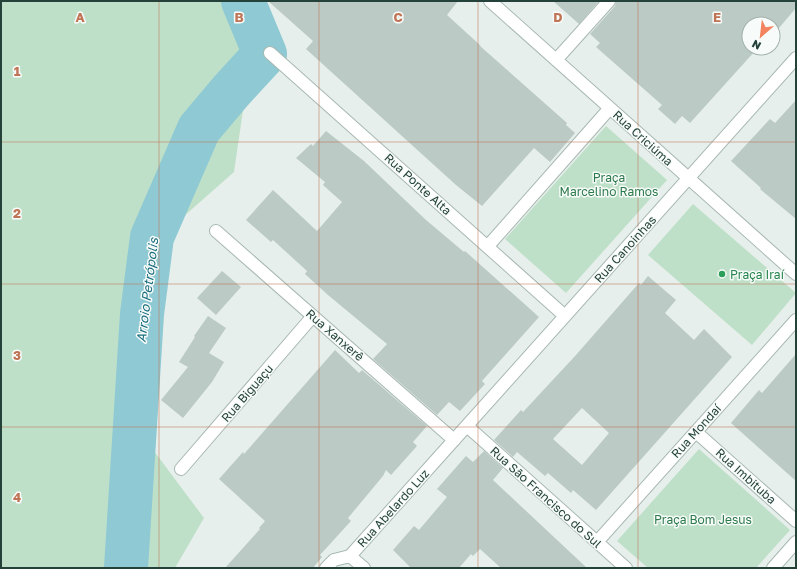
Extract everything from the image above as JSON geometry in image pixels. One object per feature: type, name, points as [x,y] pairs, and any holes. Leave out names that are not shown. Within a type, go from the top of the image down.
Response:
[{"type":"street","name":"Rua Criciúma","points":[[490,1],[796,274]]},
{"type":"street","points":[[556,60],[609,1]]},
{"type":"street","name":"Rua Ponte Alta","points":[[270,53],[565,316]]},
{"type":"street","name":"Rua Canoinhas","points":[[454,440],[796,58]]},
{"type":"street","points":[[488,246],[610,108]]},
{"type":"street","name":"Rua Xanxerê","points":[[216,231],[454,440]]},
{"type":"street","name":"Rua Biguaçu","points":[[182,469],[313,316]]},
{"type":"street","name":"Rua Mondaí","points":[[597,542],[796,320]]},
{"type":"street","name":"Rua São Francisco do Sul","points":[[467,426],[626,568]]},
{"type":"street","name":"Rua Imbituba","points":[[696,432],[796,521]]},
{"type":"street","name":"Rua Abelardo Luz","points":[[326,568],[334,560],[350,556],[454,440]]},
{"type":"street","points":[[773,568],[796,542]]},
{"type":"street","points":[[350,556],[364,568]]},
{"type":"green space","points":[[1,1],[259,1],[234,172],[166,232],[148,443],[204,518],[175,568],[1,568]]},
{"type":"green space","name":"Praça Marcelino Ramos","points":[[606,126],[667,180],[566,293],[505,239]]},
{"type":"green space","name":"Praça Iraí","points":[[693,204],[796,293],[752,345],[648,255]]},
{"type":"green space","name":"Praça Bom Jesus","points":[[699,449],[790,530],[756,568],[648,568],[617,541]]},
{"type":"building","points":[[268,1],[458,1],[447,15],[567,123],[566,125],[575,133],[550,162],[534,148],[482,206],[456,185],[306,49],[313,41]]},
{"type":"building","points":[[553,1],[599,1],[579,24]]},
{"type":"building","points":[[616,1],[796,1],[796,8],[781,26],[781,16],[741,16],[741,56],[750,56],[690,123],[682,116],[675,124],[658,109],[662,105],[596,47],[600,43],[590,34],[615,6]]},
{"type":"building","points":[[796,100],[796,219],[760,189],[761,188],[731,161],[770,119],[775,123]]},
{"type":"building","points":[[326,131],[364,161],[426,220],[464,252],[465,251],[539,317],[482,381],[485,384],[460,411],[449,402],[437,415],[373,359],[387,344],[328,295],[305,274],[307,271],[273,240],[271,242],[246,220],[273,190],[317,231],[342,202],[323,185],[325,182],[296,158],[311,144],[313,146]]},
{"type":"building","points":[[222,271],[241,287],[216,315],[197,298]]},
{"type":"building","points":[[648,276],[676,300],[665,313],[694,340],[704,329],[732,357],[596,510],[573,490],[571,493],[548,473],[545,476],[517,452],[513,457],[494,440],[521,410],[523,412],[576,355],[639,283],[641,285]],"holes":[[[582,408],[609,433],[582,465],[553,439]]]},
{"type":"building","points":[[208,316],[226,328],[209,353],[224,362],[212,382],[183,418],[161,400],[188,367],[179,362]]},
{"type":"building","points":[[335,350],[359,373],[362,370],[427,426],[413,442],[417,446],[391,475],[386,470],[383,476],[348,518],[351,521],[320,555],[322,557],[313,568],[225,568],[260,529],[259,528],[265,521],[219,479],[243,452],[244,454]]},
{"type":"building","points":[[796,354],[796,481],[731,423],[759,390],[762,393]]},
{"type":"building","points":[[484,451],[503,468],[493,480],[587,568],[501,568],[480,549],[473,556],[471,554],[459,568],[411,568],[393,550],[414,526],[419,530],[447,497],[437,489],[466,456],[473,462]]},
{"type":"waterway","name":"Arroio Petrópolis","points":[[126,568],[142,314],[152,237],[199,129],[265,54],[243,1]]},
{"type":"place","name":"Praça Iraí","points":[[722,274]]}]
